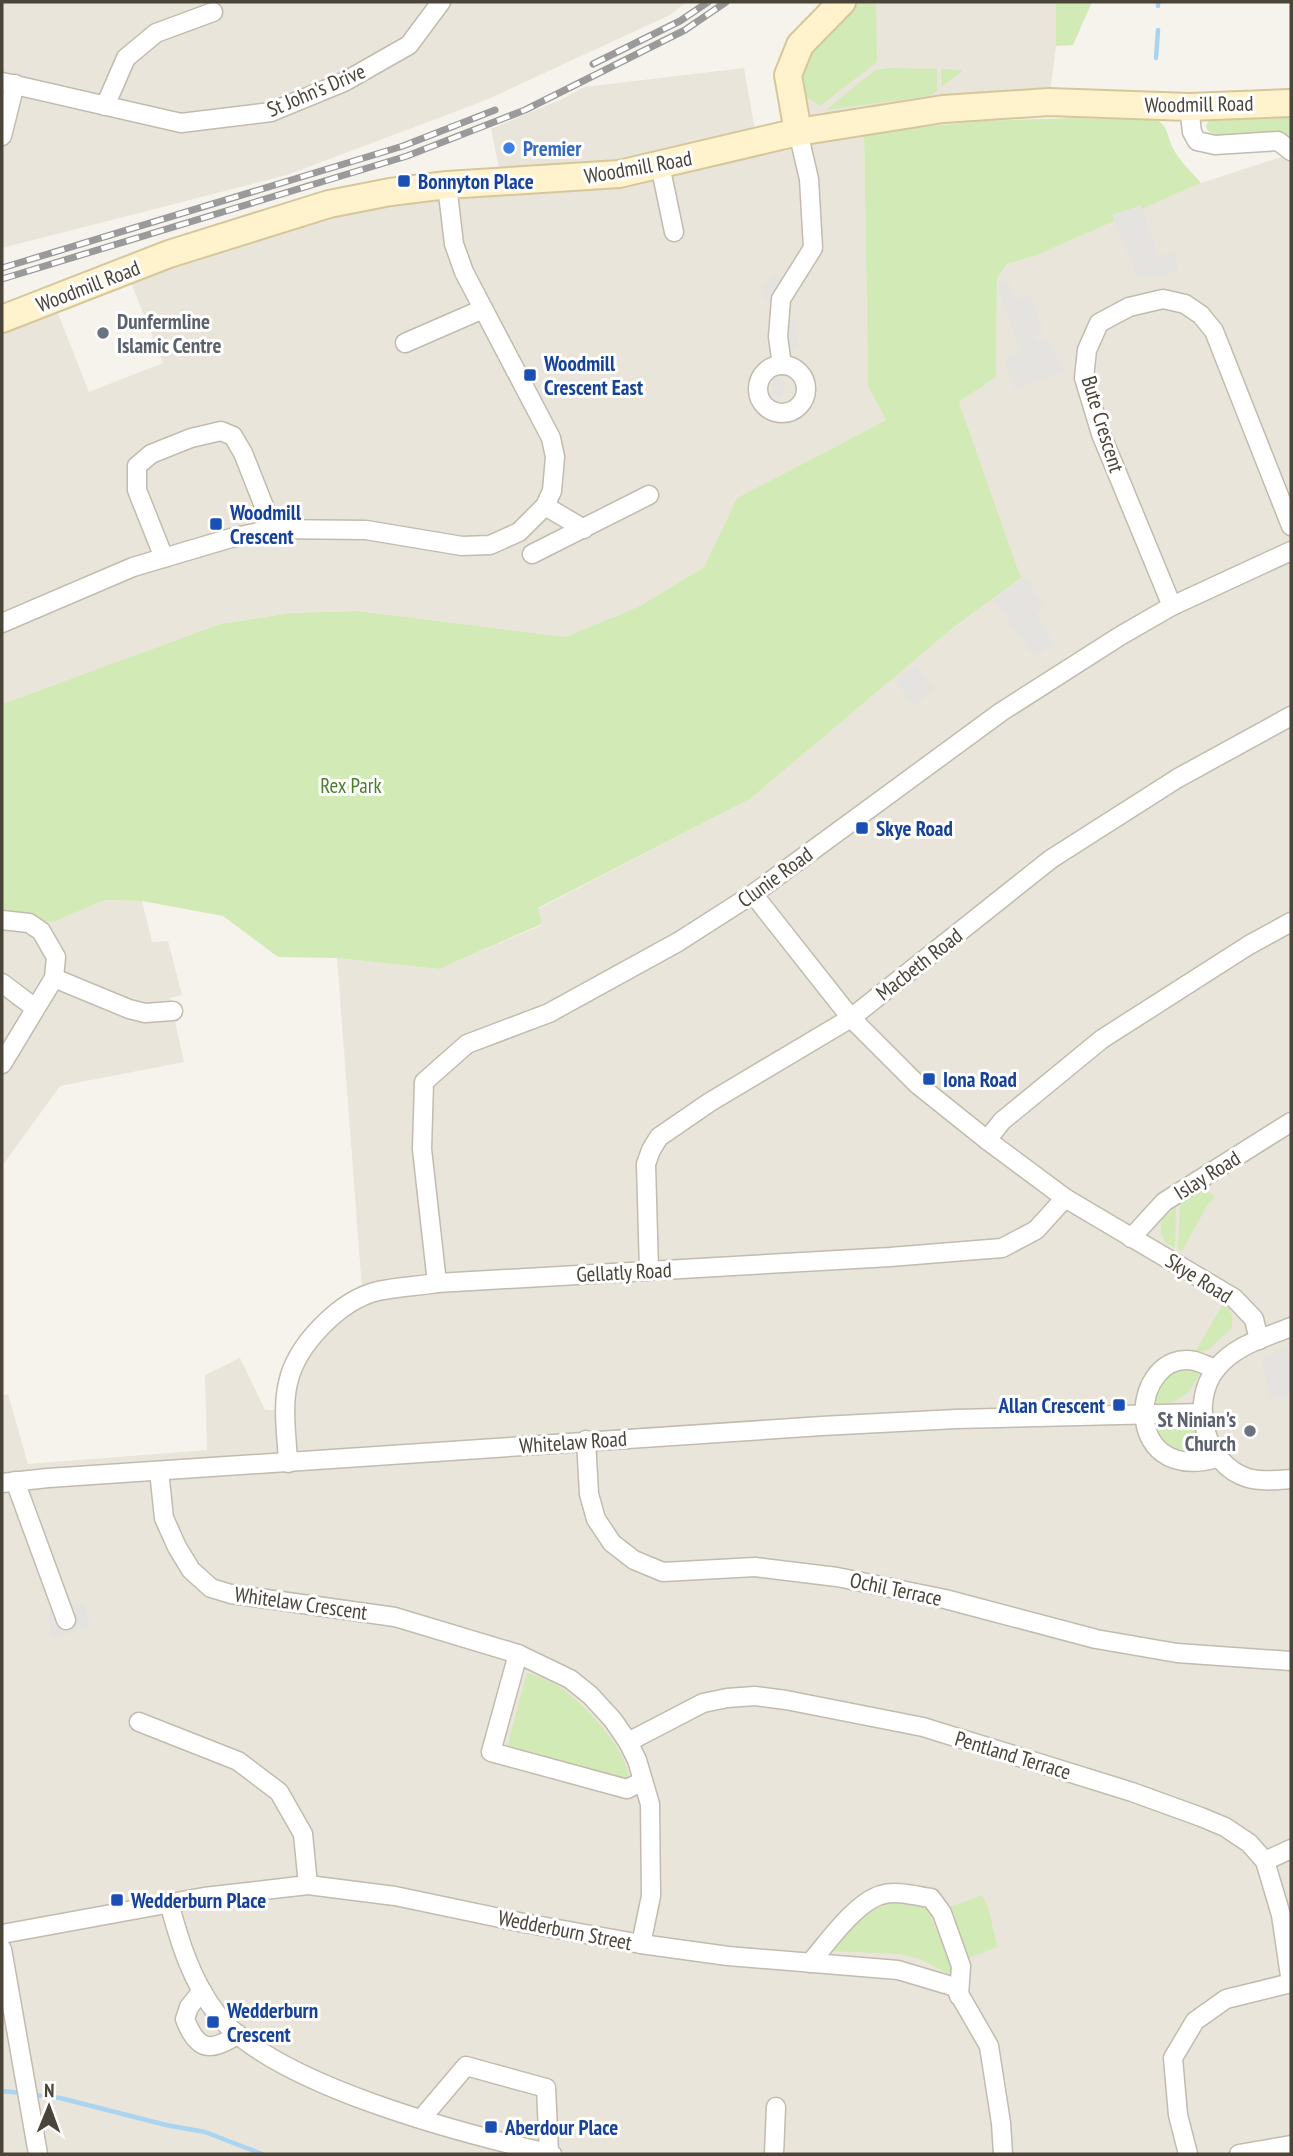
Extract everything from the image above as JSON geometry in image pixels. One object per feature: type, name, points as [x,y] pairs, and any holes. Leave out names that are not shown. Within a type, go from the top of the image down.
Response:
[{"type":"street","name":"St John's Drive","points":[[9,83],[181,123],[271,112],[344,82],[409,46],[441,2]]},
{"type":"street","points":[[782,365],[778,337],[781,299],[813,248],[809,179],[788,75],[800,45],[842,2]]},
{"type":"street","points":[[105,106],[126,58],[156,33],[213,12]]},
{"type":"street","points":[[2,135],[9,83]]},
{"type":"street","name":"Woodmill Road","points":[[2,319],[169,254],[329,204],[390,192],[619,174],[798,132],[943,109],[1049,102],[1189,107],[1291,103]]},
{"type":"street","points":[[1189,107],[1192,132],[1197,141],[1215,145],[1278,141],[1291,151]]},
{"type":"street","points":[[660,165],[674,232]]},
{"type":"street","points":[[2,623],[133,567],[231,538],[273,529],[366,530],[462,546],[490,545],[519,532],[545,506],[552,491],[555,457],[551,438],[464,272],[454,244],[447,186]]},
{"type":"street","name":"Bute Crescent","points":[[1172,606],[1101,434],[1084,378],[1087,350],[1100,323],[1129,307],[1163,299],[1185,304],[1201,316],[1214,331],[1291,526]]},
{"type":"street","points":[[405,343],[483,309]]},
{"type":"street","points":[[164,558],[137,490],[137,466],[151,454],[191,438],[221,431],[233,436],[243,453],[273,529]]},
{"type":"street","points":[[531,554],[649,495]]},
{"type":"street","points":[[545,506],[584,529]]},
{"type":"street","name":"Clunie Road","points":[[437,1283],[422,1149],[424,1082],[467,1044],[549,1013],[678,942],[753,894],[1001,712],[1120,636],[1172,606],[1291,551]]},
{"type":"street","name":"Macbeth Road","points":[[649,1270],[646,1164],[659,1138],[710,1102],[851,1018],[1051,859],[1178,778],[1291,716]]},
{"type":"street","name":"Skye Road","points":[[753,894],[851,1018],[917,1084],[1065,1198],[1234,1298],[1254,1319],[1259,1340]]},
{"type":"street","points":[[2,920],[29,923],[41,931],[56,957],[54,978],[2,1063]]},
{"type":"street","points":[[987,1140],[1002,1121],[1102,1039],[1291,922]]},
{"type":"street","points":[[54,978],[129,1009],[145,1013],[173,1011]]},
{"type":"street","points":[[2,983],[35,1008]]},
{"type":"street","name":"Islay Road","points":[[1131,1238],[1164,1202],[1291,1122]]},
{"type":"street","name":"Gellatly Road","points":[[288,1463],[285,1408],[293,1363],[307,1343],[338,1311],[355,1300],[377,1292],[437,1283],[1002,1248],[1036,1230],[1065,1198]]},
{"type":"street","points":[[1291,1327],[1235,1351],[1216,1369],[1203,1396],[1206,1433],[1217,1458],[1246,1477],[1261,1480],[1291,1479]]},
{"type":"street","points":[[1216,1369],[1194,1361],[1181,1361],[1158,1372],[1146,1397],[1145,1414],[1151,1440],[1167,1455],[1188,1463],[1217,1458]]},
{"type":"street","name":"Whitelaw Road","points":[[8,1482],[586,1440],[929,1421],[1203,1413]]},
{"type":"street","name":"Ochil Terrace","points":[[586,1440],[589,1494],[596,1519],[612,1543],[634,1560],[663,1572],[755,1567],[837,1577],[945,1600],[1096,1639],[1177,1654],[1291,1661]]},
{"type":"street","name":"Whitelaw Crescent","points":[[159,1471],[164,1518],[191,1570],[211,1588],[231,1594],[395,1616],[518,1654],[570,1679],[590,1695],[613,1720],[628,1742],[637,1760],[650,1804],[651,1896],[641,1944]]},
{"type":"street","points":[[8,1482],[66,1620]]},
{"type":"street","points":[[518,1654],[491,1752],[627,1789],[643,1781]]},
{"type":"street","name":"Pentland Terrace","points":[[628,1742],[703,1703],[755,1696],[923,1727],[1132,1792],[1225,1827],[1249,1843],[1265,1861],[1281,1915],[1291,1983]]},
{"type":"street","points":[[139,1722],[238,1761],[279,1792],[303,1834],[308,1885]]},
{"type":"street","points":[[1265,1861],[1291,1849]]},
{"type":"street","name":"Wedderburn Street","points":[[2,1934],[204,1896],[308,1885],[395,1896],[641,1944],[728,1956],[898,1970],[954,1987],[960,1996]]},
{"type":"street","points":[[810,1964],[863,1905],[872,1900],[890,1894],[931,1898],[943,1913],[961,1966],[960,1996],[989,2046],[1003,2154]]},
{"type":"street","points":[[169,1902],[180,1942],[202,1991],[218,2015],[263,2053],[326,2085],[421,2119],[551,2154],[546,2088],[466,2066],[421,2119]]},
{"type":"street","points":[[2,1949],[37,2154]]},
{"type":"street","points":[[1188,2154],[1178,2115],[1173,2058],[1195,2021],[1226,1999],[1291,1983]]},
{"type":"street","points":[[202,1991],[189,2007],[185,2019],[191,2034],[204,2045],[220,2047],[238,2034]]},
{"type":"street","points":[[774,2154],[776,2107]]},
{"type":"street","points":[[1239,2154],[1291,2145]]},
{"type":"shaded area","points":[[2,2],[687,2],[670,15],[486,100],[287,175],[2,248]]},
{"type":"shaded area","points":[[842,2],[1056,2],[1056,46],[1049,102],[798,132],[800,45]]},
{"type":"shaded area","points":[[744,68],[755,130],[634,161],[500,173],[491,129],[584,87]]},
{"type":"shaded area","points":[[864,133],[868,385],[886,420],[737,498],[704,567],[638,607],[565,637],[360,611],[291,613],[220,624],[2,704],[2,332],[57,311],[89,392],[163,363],[131,283],[284,227],[420,201],[524,194],[643,179]]},
{"type":"shaded area","points":[[1291,154],[1291,2154],[2,2154],[2,1396],[8,1394],[28,1464],[207,1450],[205,1375],[240,1358],[265,1410],[276,1410],[282,1368],[293,1349],[313,1325],[362,1289],[337,958],[439,969],[542,925],[538,909],[750,799],[954,627],[1021,578],[959,402],[996,377],[997,278],[1007,264],[1037,255],[1201,183]]},
{"type":"shaded area","points":[[1141,205],[1158,256],[1173,252],[1178,271],[1164,276],[1149,275],[1138,278],[1112,215]]},
{"type":"shaded area","points":[[773,275],[786,278],[773,303],[763,297],[764,286]]},
{"type":"shaded area","points":[[1007,279],[1017,299],[1029,295],[1044,331],[1034,338],[1050,344],[1064,371],[1015,389],[1004,360],[1021,353],[997,285]]},
{"type":"shaded area","points":[[784,320],[795,322],[798,346],[787,352]]},
{"type":"shaded area","points":[[774,378],[786,381],[781,398],[769,395]]},
{"type":"shaded area","points":[[1025,578],[1045,607],[1036,614],[1055,644],[1033,656],[993,598]]},
{"type":"shaded area","points":[[916,665],[934,689],[914,705],[895,681]]},
{"type":"shaded area","points":[[105,900],[142,901],[152,942],[168,941],[182,995],[170,998],[184,1062],[60,1086],[2,1166],[2,915],[53,922]]},
{"type":"shaded area","points":[[1291,1347],[1291,1397],[1270,1398],[1261,1359]]},
{"type":"shaded area","points":[[83,1603],[91,1625],[54,1638],[46,1615]]},
{"type":"green space","points":[[851,2],[876,2],[877,62],[820,106],[803,91],[803,68],[816,43]]},
{"type":"green space","points":[[1056,2],[1092,2],[1073,45],[1056,46]]},
{"type":"green space","points":[[937,69],[937,91],[929,96],[826,110],[875,70]]},
{"type":"green space","points":[[941,69],[963,70],[942,87]]},
{"type":"green space","points":[[1291,116],[1291,138],[1277,133],[1215,135],[1206,127],[1209,118]]},
{"type":"green space","name":"Rex Park","points":[[1075,118],[1157,120],[1166,130],[1183,163],[1201,183],[1037,255],[1007,264],[997,278],[996,377],[959,402],[1021,578],[954,627],[750,799],[538,908],[542,924],[439,969],[337,958],[278,957],[223,916],[142,901],[105,900],[53,922],[2,915],[2,704],[220,624],[291,613],[359,611],[565,637],[638,607],[704,567],[737,498],[886,420],[868,386],[864,133],[980,121]]},
{"type":"green space","points":[[1206,1188],[1215,1198],[1208,1204],[1182,1251],[1178,1249],[1180,1203]]},
{"type":"green space","points":[[1176,1207],[1175,1248],[1164,1240],[1161,1220]]},
{"type":"green space","points":[[1223,1304],[1232,1315],[1231,1329],[1208,1350],[1195,1352]]},
{"type":"green space","points":[[1202,1369],[1183,1396],[1170,1402],[1152,1403],[1161,1385],[1170,1375]]},
{"type":"green space","points":[[1190,1422],[1205,1454],[1188,1452],[1173,1446],[1161,1437],[1152,1423]]},
{"type":"green space","points":[[527,1673],[558,1686],[590,1714],[620,1753],[628,1777],[622,1781],[507,1747]]},
{"type":"green space","points":[[982,1895],[989,1910],[997,1947],[966,1959],[948,1908]]},
{"type":"green space","points":[[874,1903],[920,1904],[927,1907],[954,1974],[950,1975],[922,1960],[900,1954],[832,1951],[832,1944]]},
{"type":"waterway","points":[[1156,58],[1158,30]]},
{"type":"waterway","points":[[2,2091],[21,2093]]},
{"type":"waterway","points":[[33,2095],[60,2098],[205,2132],[262,2154]]},
{"type":"railway","points":[[593,64],[680,21],[708,2]]},
{"type":"railway","points":[[2,279],[407,156],[525,110],[685,30],[726,2]]},
{"type":"railway","points":[[2,268],[403,146],[495,110]]},
{"type":"place","name":"Premier","points":[[509,148]]},
{"type":"place","name":"Bonnyton Place","points":[[404,181]]},
{"type":"place","name":"Dunfermline Islamic Centre","points":[[103,333]]},
{"type":"place","name":"Woodmill Crescent East","points":[[530,375]]},
{"type":"place","name":"Woodmill Crescent","points":[[216,524]]},
{"type":"place","name":"Skye Road","points":[[862,828]]},
{"type":"place","name":"Iona Road","points":[[929,1079]]},
{"type":"place","name":"Allan Crescent","points":[[1119,1405]]},
{"type":"place","name":"St Ninian's Church","points":[[1250,1431]]},
{"type":"place","name":"Wedderburn Place","points":[[117,1900]]},
{"type":"place","name":"Wedderburn Crescent","points":[[213,2022]]},
{"type":"place","name":"Aberdour Place","points":[[491,2127]]}]
